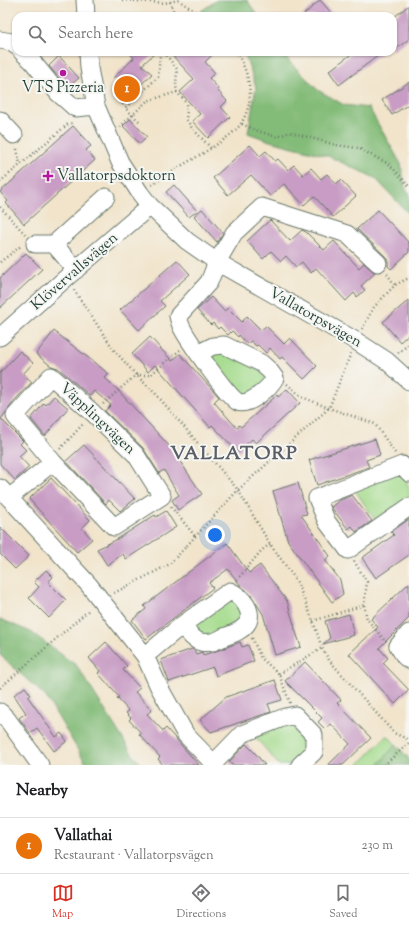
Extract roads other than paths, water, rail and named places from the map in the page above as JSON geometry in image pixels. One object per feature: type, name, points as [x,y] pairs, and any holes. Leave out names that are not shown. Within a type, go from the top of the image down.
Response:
[{"type":"street","points":[[85,0],[86,12]]},
{"type":"street","points":[[0,40],[12,42]]},
{"type":"street","points":[[26,56],[58,93],[75,108],[96,106]]},
{"type":"street","name":"Vallatorpsvägen","points":[[88,56],[96,106],[120,162],[150,206],[187,241],[217,262],[356,341],[387,361],[409,381]]},
{"type":"street","points":[[0,120],[14,134]]},
{"type":"street","points":[[35,244],[54,244],[106,197]]},
{"type":"street","name":"Klövervallsvägen","points":[[0,337],[150,206]]},
{"type":"street","points":[[195,347],[224,345],[261,363],[270,370],[275,378],[271,384],[252,400],[244,403],[237,402],[216,378],[182,328],[178,316],[209,282],[217,262],[234,233],[262,207],[347,234],[378,263]]},
{"type":"street","points":[[54,244],[71,274]]},
{"type":"street","name":"Väpplingvägen","points":[[51,376],[94,413],[136,455],[162,496],[114,527],[53,462],[15,416],[51,376]]},
{"type":"street","points":[[53,462],[5,493],[89,585],[145,656],[159,687],[186,734],[215,764],[242,734],[285,717],[295,715],[314,735],[314,752],[300,765]]},
{"type":"street","points":[[406,469],[317,498],[327,522],[348,550],[409,507]]},
{"type":"street","points":[[145,656],[182,625],[230,591],[237,594],[244,602],[250,617],[247,624],[240,631],[213,642],[200,642],[194,638],[182,625]]},
{"type":"street","points":[[403,639],[405,657],[409,660]]},
{"type":"street","points":[[0,712],[7,719],[40,765]]},
{"type":"place","name":"VTS Pizzeria","points":[[63,73]]},
{"type":"place","name":"Vallathai","points":[[127,89]]},
{"type":"place","name":"Vallatorpsdoktorn","points":[[48,176]]},
{"type":"district","name":"VALLATORP","points":[[234,454]]}]
